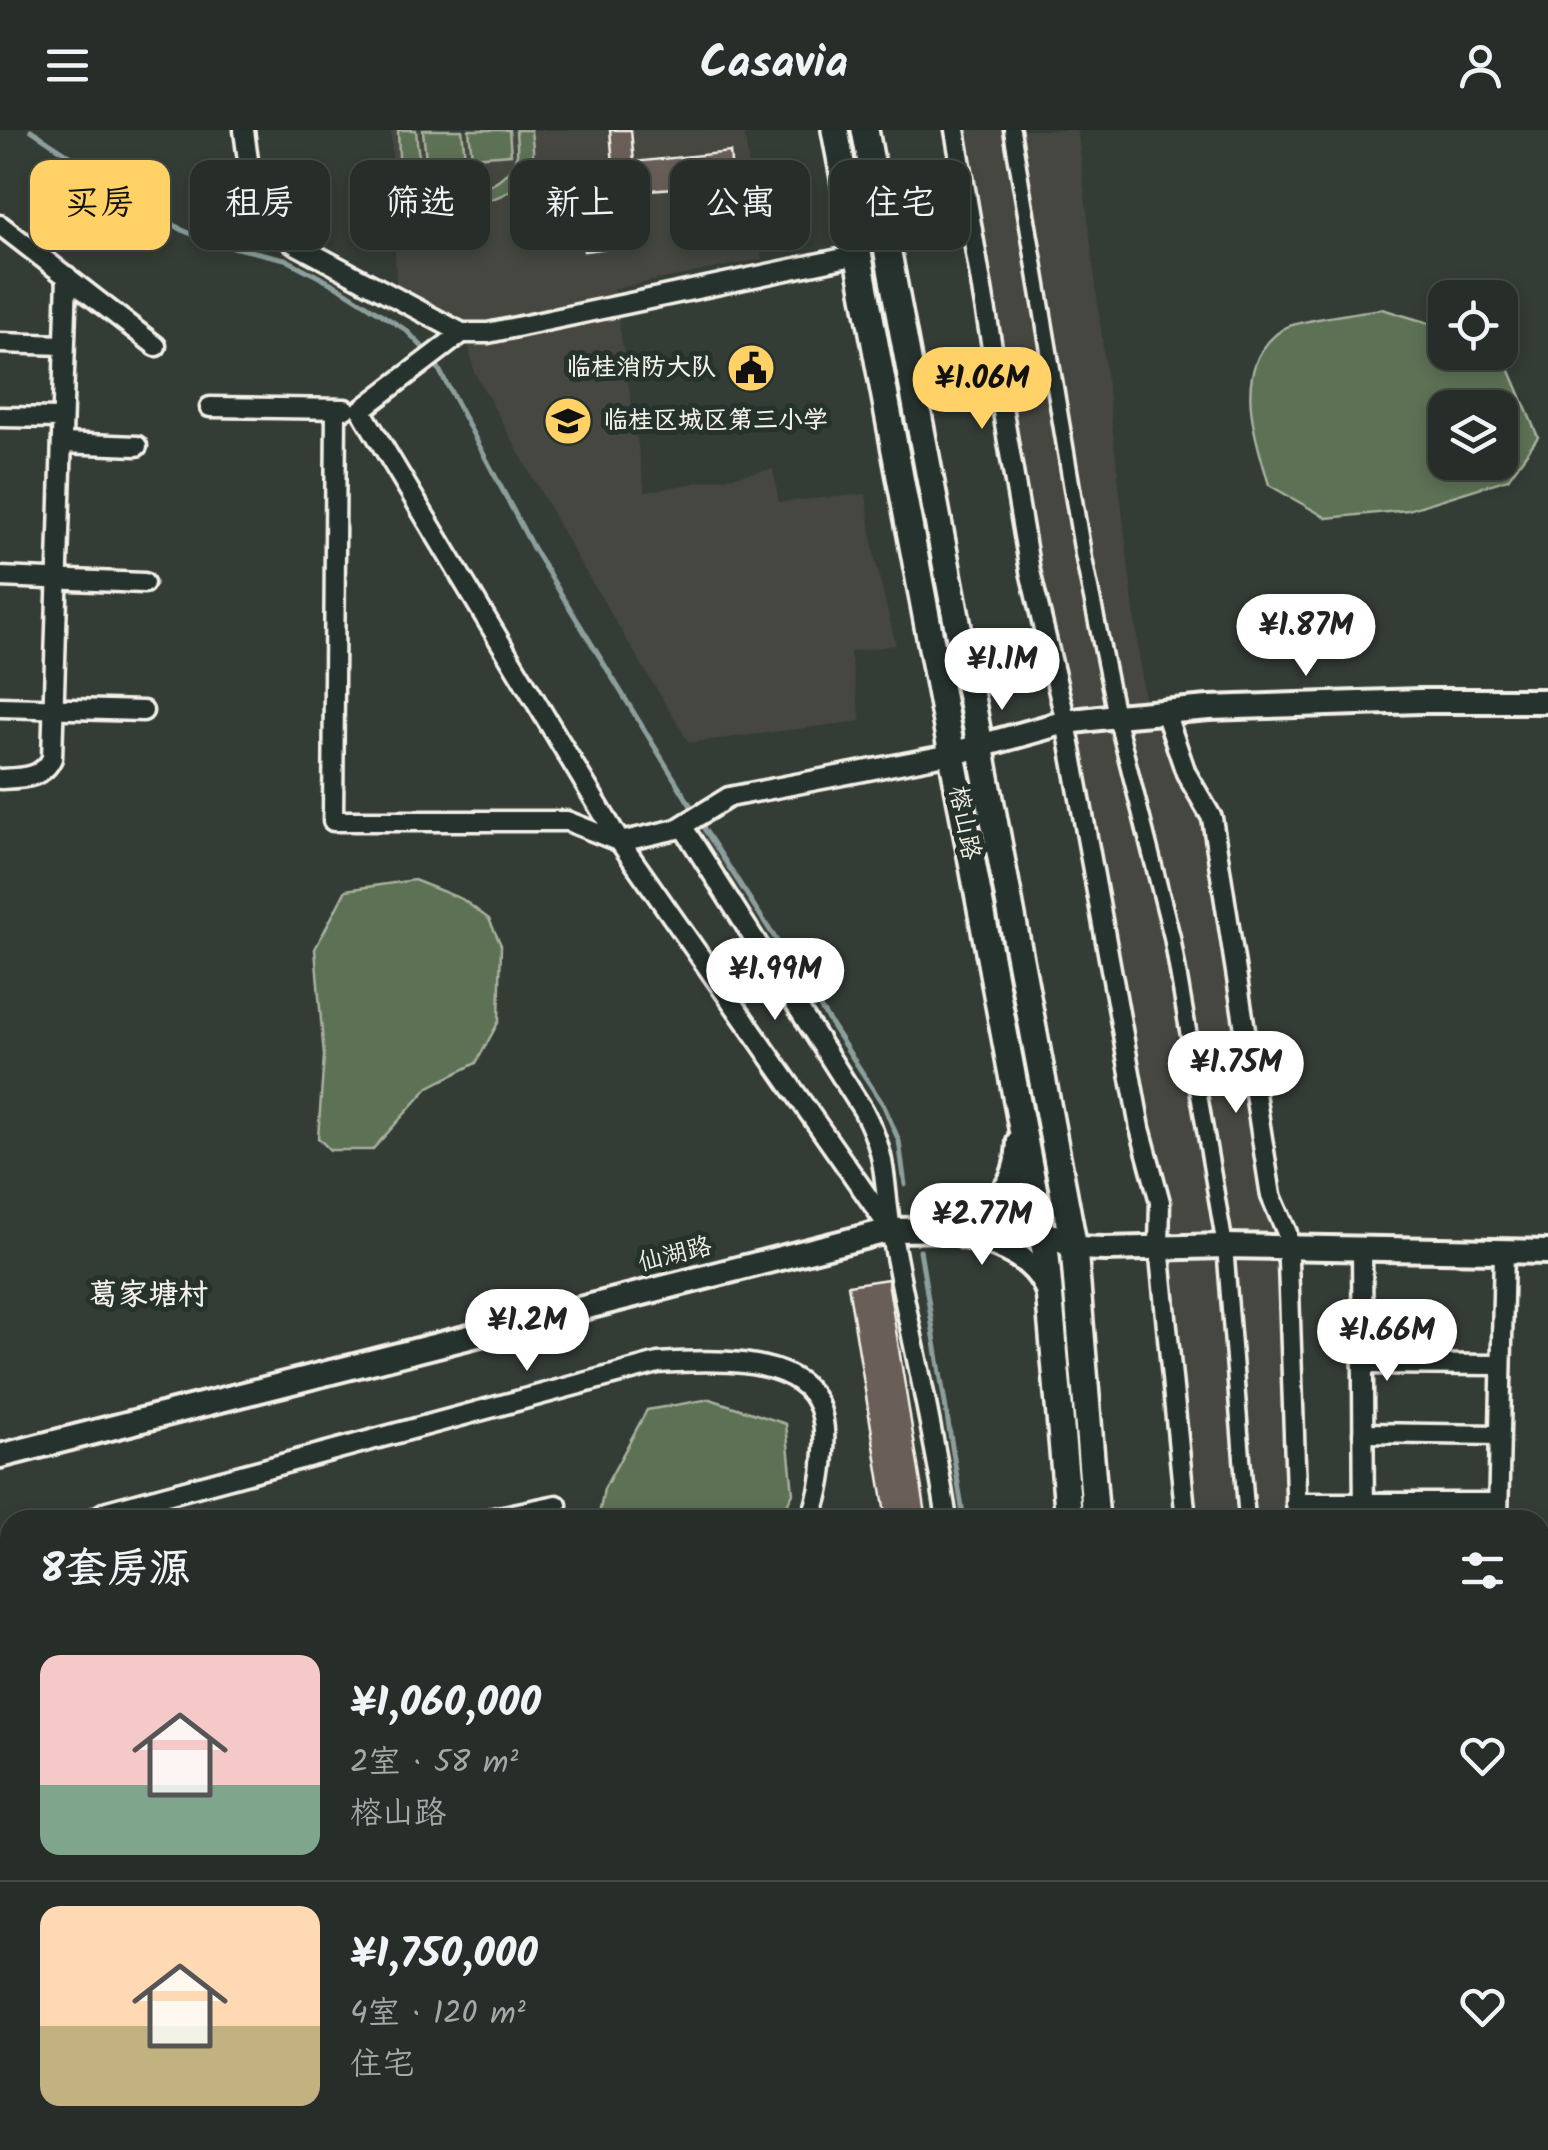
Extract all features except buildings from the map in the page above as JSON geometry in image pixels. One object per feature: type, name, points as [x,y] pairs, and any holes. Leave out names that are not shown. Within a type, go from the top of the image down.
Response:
[{"type":"main road","name":"榕山路","points":[[835,130],[1046,1256],[1067,1510]]},
{"type":"main road","name":"榕山路","points":[[865,130],[1074,1248],[1095,1510]]},
{"type":"street","points":[[244,130],[256,200],[275,230],[462,333],[488,332],[858,255]]},
{"type":"street","points":[[954,130],[1030,571],[1066,722],[1140,1128],[1160,1202],[1160,1246],[1185,1510]]},
{"type":"street","points":[[1012,130],[1084,554],[1116,716],[1172,937],[1225,1246],[1246,1510]]},
{"type":"street","points":[[0,225],[156,346]]},
{"type":"street","points":[[0,779],[38,774],[49,766],[54,709],[66,276]]},
{"type":"street","points":[[210,407],[362,410],[462,333]]},
{"type":"street","points":[[0,343],[64,344]]},
{"type":"street","points":[[336,409],[334,821],[566,821],[620,842],[684,826],[729,798],[951,754],[1066,722],[1165,712],[1400,701],[1548,701]]},
{"type":"street","points":[[362,410],[620,842],[891,1230]]},
{"type":"street","points":[[0,417],[62,418]]},
{"type":"street","points":[[62,444],[137,446]]},
{"type":"street","points":[[0,577],[144,583]]},
{"type":"street","points":[[0,707],[142,711]]},
{"type":"street","points":[[1165,712],[1186,773],[1212,818],[1271,1196],[1287,1234],[1297,1510]]},
{"type":"street","points":[[684,826],[872,1126],[885,1162],[891,1230],[945,1510]]},
{"type":"street","points":[[931,1230],[988,1207],[1009,1186],[1018,1169],[1020,1128]]},
{"type":"street","points":[[1067,1210],[1082,1234],[1105,1249]]},
{"type":"street","points":[[1038,1228],[1074,1248],[1225,1246],[1548,1252]]},
{"type":"street","name":"仙湖路","points":[[0,1456],[891,1230],[1038,1228]]},
{"type":"street","points":[[931,1230],[983,1240],[1017,1254],[1041,1274],[1049,1294]]},
{"type":"street","points":[[1362,1248],[1364,1510]]},
{"type":"street","points":[[1076,1276],[1105,1249]]},
{"type":"street","points":[[1498,1510],[1504,1251]]},
{"type":"street","points":[[110,1510],[658,1362],[700,1360],[754,1364],[781,1372],[803,1384],[816,1398],[825,1438],[824,1468],[813,1510]]},
{"type":"street","points":[[1364,1364],[1499,1365]]},
{"type":"street","points":[[1363,1433],[1499,1434]]},
{"type":"street","points":[[533,1510],[557,1505]]},
{"type":"shaded area","name":"临桂区城区第三小学","points":[[391,130],[744,130],[748,160],[670,160],[670,250],[761,250],[762,259],[614,289],[645,492],[773,469],[779,502],[866,494],[875,559],[896,645],[850,652],[861,721],[689,743],[579,561],[474,372],[465,327],[396,283],[395,250],[490,250],[490,160],[392,160]]},
{"type":"shaded area","points":[[955,130],[1077,130],[1146,713],[1165,712],[1205,803],[1284,1224],[1297,1510],[1185,1510],[1159,1246],[970,212],[970,160],[960,160]]},
{"type":"green space","points":[[398,130],[416,130],[421,160],[399,160]]},
{"type":"green space","points":[[423,130],[462,130],[465,157],[426,160]]},
{"type":"green space","points":[[469,130],[509,130],[511,154],[472,157]]},
{"type":"green space","points":[[516,130],[531,130],[531,160],[514,160]]},
{"type":"green space","points":[[510,168],[510,190],[490,199],[490,184]]},
{"type":"green space","points":[[1382,309],[1428,323],[1428,370],[1510,370],[1538,437],[1518,465],[1518,390],[1428,390],[1428,480],[1505,480],[1408,510],[1327,518],[1269,485],[1250,402],[1256,362],[1266,344],[1283,329]]},
{"type":"green space","points":[[414,880],[462,899],[489,919],[501,945],[499,1021],[476,1063],[429,1087],[372,1150],[330,1150],[318,1138],[324,1056],[315,949],[346,890]]},
{"type":"green space","points":[[710,1399],[786,1424],[793,1493],[784,1510],[600,1510],[604,1489],[647,1410]]},
{"type":"waterway","points":[[31,130],[182,230],[211,242],[285,259],[406,330],[433,358],[533,548],[694,811]]},
{"type":"waterway","points":[[703,827],[884,1106],[899,1141],[905,1185]]},
{"type":"waterway","points":[[920,1250],[962,1510]]},
{"type":"place","name":"临桂消防大队","points":[[751,368]]},
{"type":"place","name":"临桂区城区第三小学","points":[[568,421]]},
{"type":"district","name":"葛家塘村","points":[[148,1296]]}]
